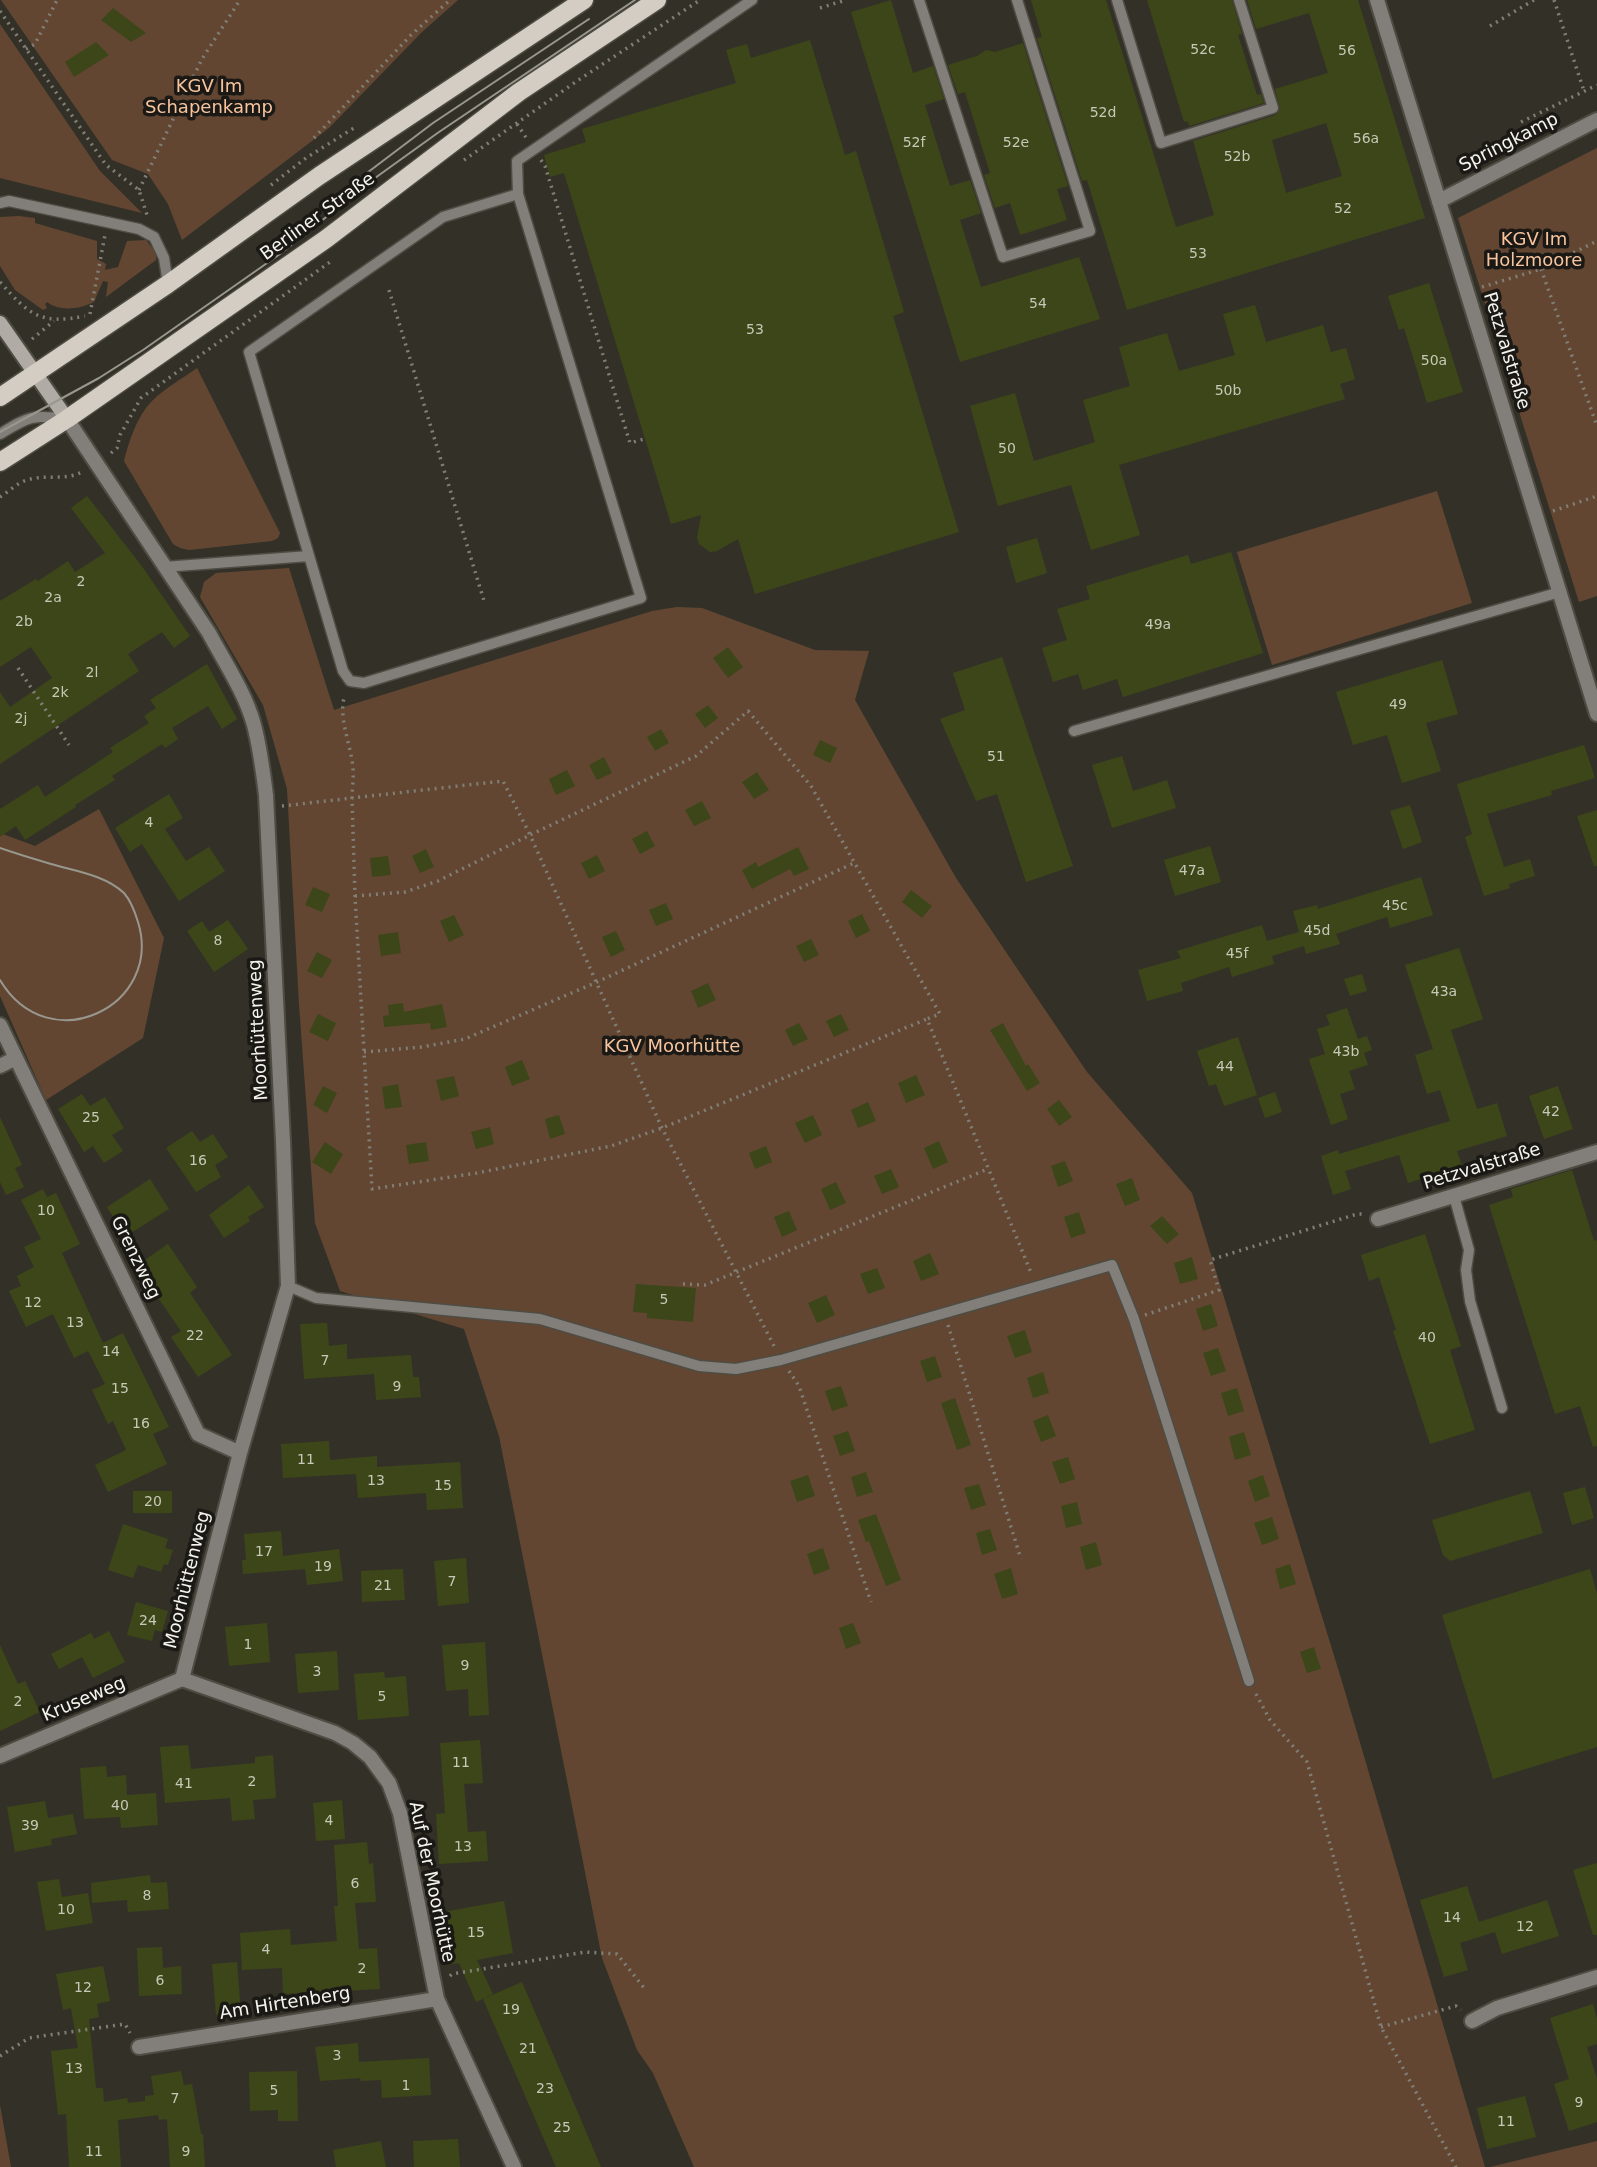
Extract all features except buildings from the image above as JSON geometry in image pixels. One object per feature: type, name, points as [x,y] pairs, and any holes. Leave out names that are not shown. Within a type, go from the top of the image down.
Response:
[{"type":"main road","name":"Berliner Straße","points":[[0,397],[168,284],[319,176],[584,0]]},
{"type":"main road","name":"Berliner Straße","points":[[0,462],[67,419],[327,239],[519,92],[657,0]]},
{"type":"main road","points":[[0,323],[67,419]]},
{"type":"street","name":"Petzvalstraße","points":[[1377,0],[1560,592],[1591,674],[1597,714]]},
{"type":"street","name":"Springkamp","points":[[1439,201],[1597,120]]},
{"type":"street","name":"Moorhüttenweg","points":[[67,419],[209,633],[242,695],[254,723],[267,808],[284,1141],[288,1286],[240,1453],[182,1679]]},
{"type":"street","name":"Grenzweg","points":[[0,1025],[198,1434],[240,1453]]},
{"type":"street","points":[[0,1066],[16,1058]]},
{"type":"street","name":"Petzvalstraße","points":[[1378,1219],[1597,1152]]},
{"type":"street","name":"Kruseweg","points":[[0,1756],[182,1679]]},
{"type":"street","name":"Auf der Moorhütte","points":[[182,1679],[335,1733],[370,1757],[389,1783],[400,1813],[436,2000],[514,2167]]},
{"type":"street","points":[[1472,2021],[1497,2008],[1597,1977]]},
{"type":"street","name":"Am Hirtenberg","points":[[139,2047],[436,2000]]},
{"type":"lane","points":[[518,194],[443,217],[249,352],[343,671],[351,681],[364,683],[641,598],[518,194],[517,162],[752,0]]},
{"type":"lane","points":[[919,0],[1003,257],[1090,231],[1017,0]]},
{"type":"lane","points":[[1117,0],[1161,143],[1273,108],[1239,0]]},
{"type":"lane","points":[[0,203],[9,201],[139,229],[154,237],[164,258],[168,284]]},
{"type":"lane","points":[[0,434],[27,418],[43,415],[67,419]]},
{"type":"lane","points":[[164,567],[309,556]]},
{"type":"lane","points":[[1074,731],[1560,592]]},
{"type":"lane","points":[[1454,1196],[1469,1250],[1466,1270],[1470,1301],[1502,1408]]},
{"type":"lane","points":[[288,1286],[316,1298],[540,1319],[699,1366],[736,1369],[781,1360],[1112,1265],[1135,1319],[1249,1681]]},
{"type":"path","points":[[26,49],[35,44],[57,0]]},
{"type":"path","points":[[139,190],[202,59],[240,0]]},
{"type":"path","points":[[314,138],[411,35],[450,0]]},
{"type":"path","points":[[464,160],[700,0]]},
{"type":"path","points":[[820,8],[846,0]]},
{"type":"path","points":[[1490,26],[1534,0]]},
{"type":"path","points":[[1554,0],[1584,91]]},
{"type":"path","points":[[0,11],[106,166],[139,190],[154,237]]},
{"type":"path","points":[[1521,122],[1597,85]]},
{"type":"path","points":[[517,124],[546,165],[630,443],[645,439]]},
{"type":"path","points":[[0,282],[19,303],[42,318],[54,321],[90,315],[106,233]]},
{"type":"path","points":[[1467,291],[1541,269],[1597,241]]},
{"type":"path","points":[[0,497],[26,481],[47,477],[73,477],[97,465],[117,448],[120,435],[141,398],[334,259]]},
{"type":"path","points":[[1541,269],[1597,426]]},
{"type":"path","points":[[389,290],[485,604]]},
{"type":"path","points":[[1538,516],[1597,496]]},
{"type":"path","points":[[19,668],[69,745]]},
{"type":"path","points":[[351,681],[343,701],[354,769],[352,798],[355,896],[372,1189],[477,1174],[611,1146],[662,1128],[940,1014],[811,786],[748,711],[696,756],[438,881],[405,891],[355,896]]},
{"type":"path","points":[[267,808],[503,782],[530,835],[662,1128],[781,1360],[799,1386],[872,1602]]},
{"type":"path","points":[[364,1052],[422,1047],[464,1039],[597,982],[855,863]]},
{"type":"path","points":[[927,1019],[1037,1287]]},
{"type":"path","points":[[683,1284],[705,1285],[988,1168]]},
{"type":"path","points":[[1135,1319],[1219,1290],[1210,1260],[1357,1214],[1369,1214],[1378,1219]]},
{"type":"path","points":[[944,1313],[1021,1559]]},
{"type":"path","points":[[1249,1681],[1270,1720],[1307,1762],[1381,2027],[1456,2167]]},
{"type":"path","points":[[436,2000],[452,1974],[585,1952],[617,1954],[645,1989]]},
{"type":"path","points":[[1381,2027],[1456,2006],[1472,2021]]},
{"type":"path","points":[[0,2056],[29,2038],[125,2024],[139,2047]]},
{"type":"green space","name":"KGV Im Schapenkamp","points":[[1,0],[458,0],[422,32],[329,128],[182,240],[168,204],[148,174],[112,160]]},
{"type":"green space","points":[[0,24],[100,171],[142,213],[0,178]]},
{"type":"green space","name":"KGV Im Holzmoore","points":[[1597,148],[1597,596],[1579,602],[1458,218]]},
{"type":"green space","points":[[0,217],[35,218],[35,223],[97,241],[97,259],[106,264],[105,270],[118,267],[127,241],[146,240],[156,253],[156,260],[106,297],[108,282],[103,281],[94,302],[70,308],[47,302],[47,308],[43,310],[15,290],[0,266]]},
{"type":"green space","points":[[197,368],[280,533],[278,538],[272,541],[189,550],[180,548],[173,544],[124,461],[134,429],[147,407],[162,392]]},
{"type":"green space","points":[[1437,491],[1472,603],[1272,665],[1237,552]]},
{"type":"green space","name":"KGV Moorhütte","points":[[289,568],[334,710],[652,611],[677,607],[702,608],[815,650],[869,651],[855,700],[956,878],[1087,1072],[1192,1193],[1343,1685],[1485,2167],[694,2167],[653,2073],[637,2050],[602,1958],[499,1436],[464,1329],[340,1291],[315,1223],[287,789],[263,705],[200,597],[204,582],[216,573]]},
{"type":"green space","points":[[99,809],[164,938],[143,1038],[46,1100],[0,996],[0,833],[35,846]]},
{"type":"green space","points":[[0,2105],[11,2167],[0,2167]]},
{"type":"green space","points":[[1597,2141],[1597,2167],[1490,2167]]},
{"type":"tram line","points":[[0,432],[99,378],[143,350],[280,254],[375,178],[439,132],[635,0]]},
{"type":"tram line","points":[[351,185],[433,123],[589,19]]},
{"type":"tram line","points":[[0,848],[89,874],[116,887],[124,893],[134,911],[142,952],[134,978],[119,999],[97,1013],[72,1020],[46,1017],[21,1004],[0,980]]}]
